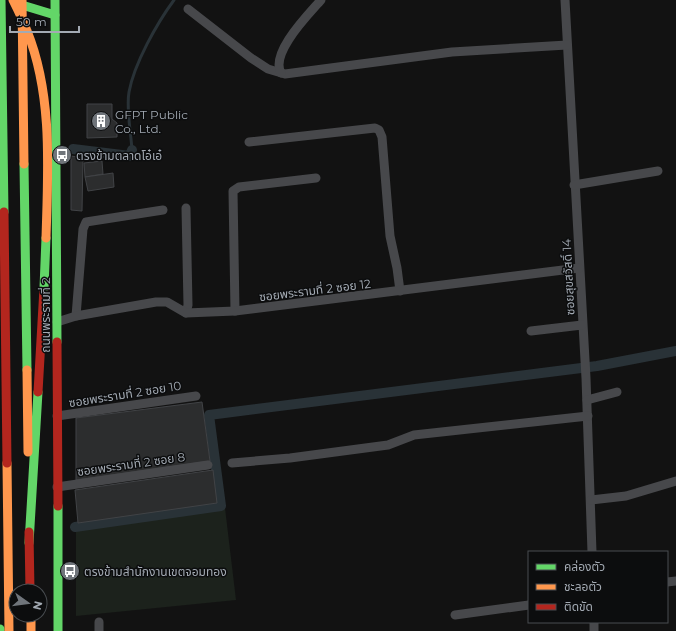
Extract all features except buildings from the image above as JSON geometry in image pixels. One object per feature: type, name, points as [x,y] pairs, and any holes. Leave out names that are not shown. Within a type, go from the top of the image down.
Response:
[{"type":"main road","points":[[1,0],[9,631]]},
{"type":"main road","points":[[13,0],[22,15],[33,46],[44,106],[46,164],[44,288],[29,543]]},
{"type":"main road","name":"ถนนพระรามที่ 2","points":[[55,0],[58,631]]},
{"type":"main road","points":[[22,2],[55,15]]},
{"type":"main road","name":"ถนนพระรามที่ 2","points":[[22,2],[30,583]]},
{"type":"street","name":"ซอยสุขสวัสดิ์ 14","points":[[565,0],[574,185],[588,416],[592,551]]},
{"type":"street","points":[[281,73],[279,68],[280,53],[316,2]]},
{"type":"street","points":[[188,9],[251,58],[268,69],[285,74],[452,52],[567,45]]},
{"type":"street","points":[[249,142],[375,128],[380,130],[382,137],[390,236],[400,291]]},
{"type":"street","points":[[574,185],[658,171]]},
{"type":"street","points":[[235,311],[233,191],[239,187],[316,178]]},
{"type":"street","points":[[57,322],[76,316],[156,302],[167,302],[186,314],[188,305],[186,208]]},
{"type":"street","points":[[76,316],[83,229],[86,222],[163,210]]},
{"type":"street","name":"ซอยพระรามที่ 2 ซอย 12","points":[[186,314],[235,311],[579,268]]},
{"type":"street","points":[[531,331],[582,325]]},
{"type":"street","points":[[587,400],[617,392]]},
{"type":"street","name":"ซอยพระรามที่ 2 ซอย 10","points":[[57,416],[196,396]]},
{"type":"street","points":[[232,463],[290,458],[388,445],[414,435],[588,416]]},
{"type":"street","name":"ซอยพระรามที่ 2 ซอย 8","points":[[57,487],[208,466]]},
{"type":"street","points":[[590,500],[626,496],[676,481]]},
{"type":"street","points":[[455,615],[528,605]]},
{"type":"shaded area","points":[[225,508],[236,600],[76,616],[76,531]]},
{"type":"waterway","points":[[132,150],[128,105],[132,81],[147,44],[160,20],[174,0]]},
{"type":"waterway","points":[[73,149],[130,156],[132,150]]},
{"type":"waterway","points":[[75,527],[221,506],[209,415],[597,366],[676,351]]},
{"type":"traffic: fast","points":[[1,0],[4,212]]},
{"type":"traffic: fast","points":[[55,0],[57,342]]},
{"type":"traffic: fast","points":[[22,5],[55,15]]},
{"type":"traffic: fast","points":[[24,164],[27,370]]},
{"type":"traffic: fast","points":[[44,288],[46,238]]},
{"type":"traffic: fast","points":[[29,543],[38,392]]},
{"type":"traffic: fast","points":[[58,506],[58,631]]},
{"type":"traffic: slow","points":[[13,0],[35,55],[45,107],[48,159],[46,238]]},
{"type":"traffic: slow","points":[[22,0],[24,164]]},
{"type":"traffic: slow","points":[[27,370],[28,452]]},
{"type":"traffic: slow","points":[[7,463],[9,631]]},
{"type":"traffic: slow","points":[[31,623],[31,631]]},
{"type":"traffic: jam","points":[[4,212],[7,463]]},
{"type":"traffic: jam","points":[[38,392],[44,288]]},
{"type":"traffic: jam","points":[[57,342],[58,506]]},
{"type":"traffic: jam","points":[[29,532],[30,583]]},
{"type":"place","name":"GFPT Public Co., Ltd.","points":[[101,121]]},
{"type":"place","name":"ตรงข้ามตลาดโอ๋เอ๋","points":[[62,155]]},
{"type":"place","name":"ตรงข้ามสำนักงานเขตจอมทอง","points":[[70,571]]}]
